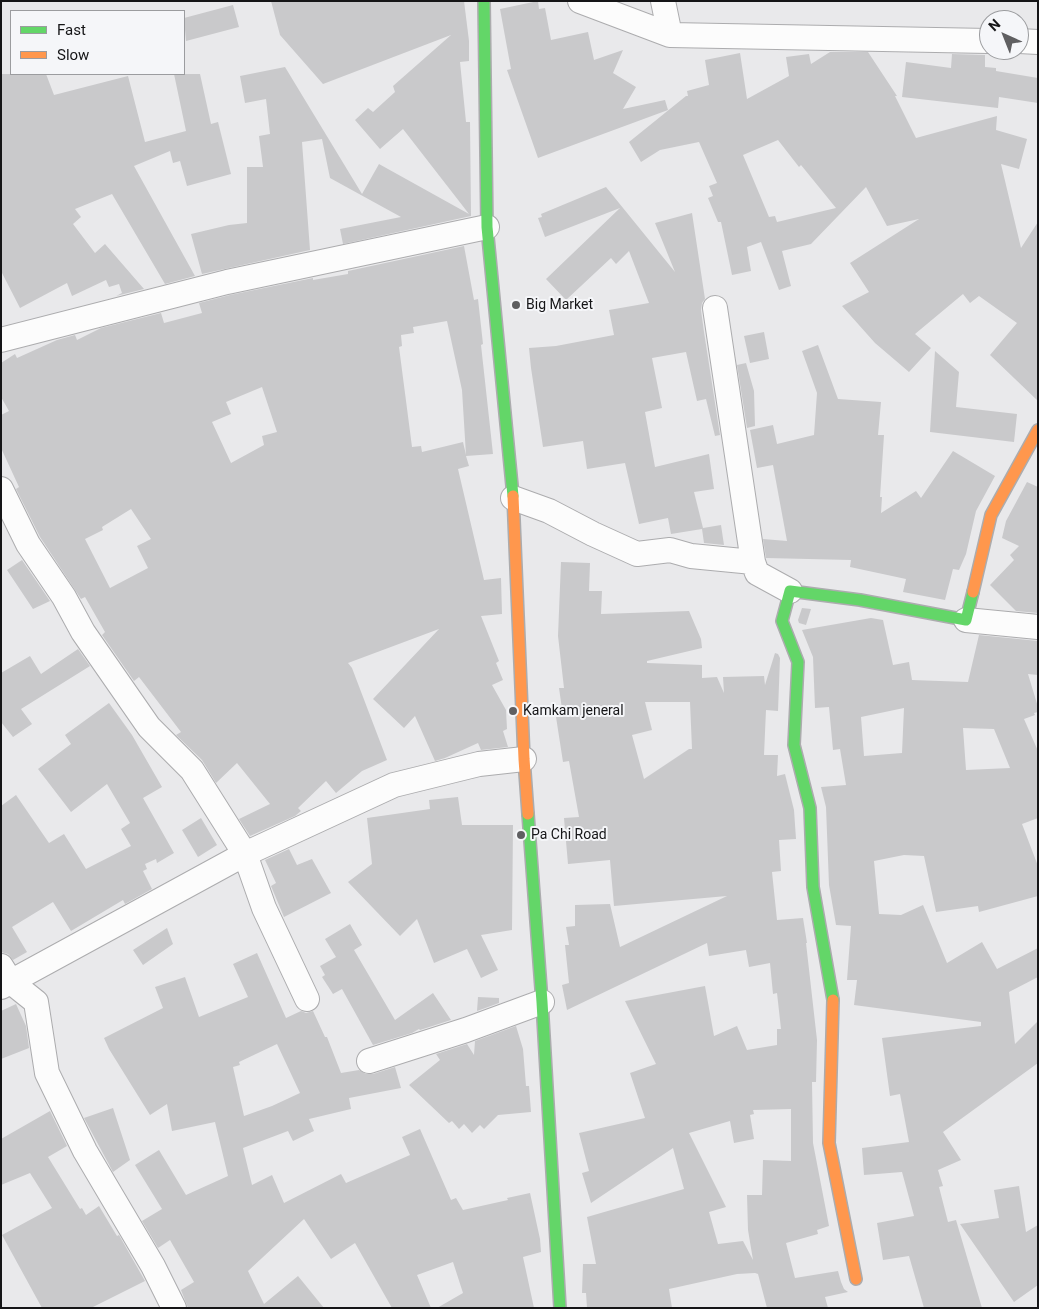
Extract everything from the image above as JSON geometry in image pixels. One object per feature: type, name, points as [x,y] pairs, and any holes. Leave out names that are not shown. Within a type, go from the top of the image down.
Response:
[{"type":"street","points":[[484,1],[487,227],[513,498],[524,760],[542,1002],[560,1308]]},
{"type":"street","points":[[580,1],[670,35],[979,41]]},
{"type":"street","points":[[663,1],[670,35]]},
{"type":"street","points":[[1,340],[227,282],[487,227]]},
{"type":"street","points":[[715,308],[753,562],[757,573],[790,591],[860,600],[966,620],[1038,627]]},
{"type":"street","points":[[966,620],[991,515],[1038,430]]},
{"type":"street","points":[[1,489],[28,544],[64,597],[83,632],[149,727],[192,770],[245,854],[264,908],[307,999]]},
{"type":"street","points":[[513,498],[549,511],[593,534],[638,554],[670,550],[691,556],[753,562]]},
{"type":"street","points":[[790,591],[782,621],[798,662],[794,745],[810,808],[813,887],[834,1005],[829,1143],[856,1279]]},
{"type":"street","points":[[174,1308],[153,1266],[85,1151],[48,1073],[36,1002],[4,978],[245,854],[394,785],[479,764],[524,760]]},
{"type":"street","points":[[369,1061],[542,1002]]},
{"type":"building","points":[[271,1],[464,1],[469,41],[469,61],[460,62],[466,122],[470,122],[471,216],[343,244],[340,229],[401,217],[330,178],[322,139],[302,142],[310,250],[202,274],[191,234],[229,225],[247,223],[247,167],[263,167],[259,136],[270,134],[266,99],[245,103],[240,76],[285,67],[362,194],[379,164],[469,214],[403,129],[380,149],[355,120],[368,108],[373,112],[395,92],[393,86],[451,35],[323,84],[280,35]]},
{"type":"building","points":[[538,1],[539,9],[545,8],[551,40],[588,32],[594,60],[623,50],[613,73],[636,87],[623,109],[665,100],[668,110],[538,158],[507,70],[511,69],[500,9]]},
{"type":"building","points":[[233,5],[239,27],[186,41],[185,18]]},
{"type":"building","points":[[830,52],[868,52],[897,96],[895,96],[916,138],[997,116],[996,130],[1027,139],[1019,169],[1001,164],[1021,248],[1038,222],[1038,401],[990,355],[1017,323],[979,296],[970,303],[963,294],[915,334],[931,348],[909,372],[875,343],[842,306],[869,292],[850,263],[919,219],[887,226],[866,187],[811,244],[782,251],[791,286],[779,290],[761,242],[747,247],[751,271],[732,275],[721,222],[718,222],[708,198],[713,196],[709,186],[717,183],[699,142],[660,150],[641,162],[629,142],[688,96],[687,91],[709,85],[705,60],[740,53],[747,99],[789,76],[786,57],[809,54],[811,64]],"holes":[[[778,140],[799,167],[801,165],[836,208],[777,222],[775,216],[769,217],[743,155]]]},
{"type":"building","points":[[952,54],[979,55],[979,60],[985,60],[985,67],[996,68],[996,71],[1038,78],[1038,103],[999,97],[998,108],[902,97],[906,62],[951,68]]},
{"type":"building","points":[[1,74],[46,75],[54,95],[128,76],[145,142],[186,131],[174,75],[200,74],[211,124],[218,122],[231,174],[187,186],[180,161],[173,163],[170,151],[134,166],[195,276],[165,284],[112,194],[75,209],[81,217],[73,224],[95,253],[105,244],[144,289],[116,296],[122,293],[119,284],[109,287],[106,280],[72,296],[67,283],[20,308],[1,271]]},
{"type":"building","points":[[606,187],[675,272],[655,223],[692,213],[705,299],[701,310],[720,435],[715,436],[706,399],[697,401],[686,352],[652,358],[662,408],[645,412],[655,467],[709,454],[714,489],[694,492],[703,528],[721,525],[724,545],[704,543],[702,529],[671,534],[668,518],[639,524],[625,463],[587,469],[583,441],[543,447],[529,348],[556,346],[614,335],[609,310],[649,303],[629,251],[616,264],[611,258],[566,300],[546,279],[620,208],[545,237],[538,218],[542,217],[541,214]]},
{"type":"building","points":[[464,246],[474,300],[478,299],[493,454],[466,456],[469,466],[458,469],[484,580],[501,578],[502,614],[481,616],[499,661],[496,663],[503,680],[492,685],[506,710],[507,729],[503,731],[508,747],[481,750],[478,743],[435,761],[415,716],[404,728],[373,699],[439,629],[348,663],[352,668],[387,760],[362,771],[336,793],[326,781],[298,808],[301,811],[295,816],[250,836],[239,819],[270,804],[237,763],[216,783],[202,760],[176,735],[181,732],[139,677],[134,681],[102,635],[105,632],[85,597],[81,599],[40,537],[16,489],[19,487],[1,448],[1,415],[9,411],[1,397],[1,363],[15,354],[17,358],[57,340],[75,335],[77,340],[101,328],[161,313],[164,323],[202,313],[199,303],[313,278],[313,280],[348,274],[348,271]],"holes":[[[447,321],[462,390],[466,455],[463,442],[422,452],[421,446],[412,447],[399,347],[402,346],[401,335],[414,333],[413,327]],[[262,387],[277,432],[262,436],[264,445],[231,463],[212,422],[231,414],[226,402]],[[131,509],[151,539],[137,546],[148,568],[110,588],[85,539],[103,530],[102,527]]]},
{"type":"building","points":[[764,332],[769,359],[750,363],[744,336]]},
{"type":"building","points":[[818,345],[838,399],[881,402],[878,435],[884,435],[880,497],[882,497],[881,513],[916,491],[921,498],[953,451],[995,476],[976,511],[966,554],[959,570],[953,569],[945,600],[903,592],[906,579],[850,567],[851,560],[766,558],[763,539],[787,541],[773,465],[757,468],[750,430],[773,425],[777,444],[814,435],[817,393],[802,351]]},
{"type":"building","points":[[935,351],[959,372],[956,407],[1017,414],[1014,442],[930,432]]},
{"type":"building","points":[[746,363],[754,391],[755,426],[747,428],[737,365]]},
{"type":"building","points":[[1027,482],[1038,487],[1038,613],[1016,611],[990,585],[1014,560],[1010,555],[1019,546],[1002,538],[1006,521]]},
{"type":"building","points":[[22,560],[50,601],[33,609],[7,570]]},
{"type":"building","points":[[561,562],[590,563],[589,591],[602,591],[601,614],[689,611],[701,639],[702,648],[647,661],[647,663],[702,665],[702,678],[717,677],[724,693],[723,677],[764,676],[765,685],[775,653],[780,658],[778,711],[766,710],[764,755],[778,755],[777,776],[785,774],[794,810],[796,839],[779,840],[781,871],[772,872],[777,920],[803,918],[817,1040],[816,1082],[812,1082],[813,1143],[829,1226],[817,1230],[818,1234],[786,1243],[795,1278],[838,1271],[844,1289],[848,1292],[825,1297],[828,1308],[767,1308],[758,1274],[755,1273],[737,1274],[669,1289],[672,1308],[587,1308],[586,1293],[582,1293],[583,1264],[596,1264],[587,1217],[684,1189],[673,1148],[591,1203],[582,1173],[589,1171],[579,1133],[645,1118],[630,1073],[656,1064],[625,1001],[705,986],[714,1036],[737,1026],[747,1050],[777,1045],[777,1029],[781,1029],[777,993],[773,994],[770,963],[749,967],[746,950],[709,956],[707,943],[567,1010],[562,985],[569,983],[565,945],[569,945],[566,927],[575,926],[575,905],[610,904],[620,947],[727,896],[614,906],[610,860],[568,864],[564,818],[579,817],[569,761],[563,762],[556,717],[563,716],[559,688],[564,688],[558,636]],"holes":[[[645,702],[690,702],[692,749],[689,749],[644,779],[632,735],[652,730]],[[791,1109],[791,1161],[763,1160],[762,1195],[747,1195],[748,1230],[753,1260],[743,1241],[718,1244],[709,1212],[726,1207],[689,1133],[730,1121],[734,1143],[754,1139],[750,1115],[754,1114],[753,1110]]]},
{"type":"building","points":[[802,608],[811,609],[806,625],[799,623],[798,620]]},
{"type":"building","points":[[871,618],[883,620],[893,665],[909,662],[912,680],[968,682],[979,635],[1038,641],[1038,675],[1028,674],[1038,712],[1024,719],[1038,751],[1038,818],[1022,824],[1038,866],[1038,896],[979,912],[978,906],[936,912],[924,856],[904,855],[874,861],[879,914],[901,915],[923,905],[947,963],[982,942],[997,969],[1038,948],[1038,977],[1009,992],[1015,1044],[1038,1021],[1038,1063],[943,1132],[961,1160],[938,1170],[943,1186],[939,1187],[948,1222],[956,1220],[982,1308],[924,1308],[909,1256],[883,1260],[877,1223],[914,1216],[902,1172],[864,1175],[862,1148],[909,1142],[900,1094],[890,1096],[882,1038],[981,1026],[981,1022],[854,1005],[857,980],[847,980],[851,926],[836,925],[829,885],[826,807],[821,787],[846,785],[840,749],[833,750],[829,707],[815,708],[813,657],[802,630]],"holes":[[[904,708],[902,753],[864,756],[861,717]],[[963,728],[994,729],[1010,768],[966,770]]]},
{"type":"building","points":[[78,649],[90,666],[21,709],[32,724],[13,737],[1,722],[1,673],[30,656],[41,674]]},
{"type":"building","points":[[109,703],[132,735],[162,787],[143,798],[174,853],[157,863],[156,859],[145,864],[147,869],[143,871],[152,889],[125,904],[123,900],[71,931],[53,902],[12,927],[27,952],[13,960],[8,954],[1,952],[1,806],[16,795],[49,843],[64,834],[86,869],[131,846],[121,829],[130,823],[107,784],[71,812],[38,769],[71,744],[65,735]]},
{"type":"building","points":[[458,797],[462,825],[513,825],[512,930],[481,935],[498,970],[481,978],[467,949],[434,963],[417,919],[400,936],[348,882],[372,864],[367,818],[430,809],[429,800]]},
{"type":"building","points":[[201,818],[217,845],[198,857],[182,830]]},
{"type":"building","points":[[289,849],[297,865],[312,859],[331,893],[284,917],[271,886],[276,883],[265,860]]},
{"type":"building","points":[[350,924],[362,945],[354,950],[395,1020],[433,993],[451,1020],[373,1045],[342,989],[333,994],[322,977],[325,975],[320,966],[336,957],[325,939]]},
{"type":"building","points":[[167,928],[173,944],[143,965],[133,950]]},
{"type":"building","points":[[257,953],[286,1018],[301,1011],[306,1013],[313,1011],[325,1037],[327,1037],[341,1073],[359,1070],[366,1074],[373,1074],[395,1067],[401,1088],[349,1098],[351,1109],[309,1119],[314,1131],[293,1141],[288,1131],[243,1148],[252,1185],[272,1175],[284,1203],[341,1174],[346,1183],[410,1155],[402,1137],[420,1129],[451,1200],[456,1198],[463,1210],[530,1193],[541,1252],[523,1257],[534,1308],[437,1308],[463,1293],[453,1262],[417,1275],[431,1308],[392,1308],[355,1243],[331,1259],[304,1219],[248,1271],[264,1304],[298,1276],[324,1308],[188,1308],[181,1290],[194,1282],[170,1240],[158,1248],[142,1221],[162,1209],[135,1165],[159,1150],[186,1195],[228,1176],[215,1122],[172,1131],[167,1104],[150,1115],[104,1038],[163,1008],[155,987],[185,977],[199,1017],[248,997],[233,964]],"holes":[[[277,1044],[300,1093],[244,1116],[233,1067],[240,1065],[239,1062]]]},
{"type":"building","points":[[478,997],[499,998],[499,1003],[477,1011]]},
{"type":"building","points":[[16,1004],[26,1026],[29,1048],[1,1059],[1,1011]]},
{"type":"building","points":[[516,1026],[523,1049],[526,1086],[529,1086],[531,1112],[498,1115],[484,1129],[480,1125],[472,1133],[464,1124],[459,1129],[452,1121],[449,1123],[409,1085],[440,1060],[436,1054],[467,1044],[474,1055],[475,1041]]},
{"type":"building","points":[[113,1108],[130,1160],[113,1172],[84,1118]]},
{"type":"building","points":[[50,1111],[67,1146],[48,1157],[80,1209],[82,1208],[86,1215],[99,1206],[117,1236],[119,1235],[145,1281],[91,1308],[42,1308],[2,1235],[52,1208],[30,1173],[1,1185],[1,1139]]},
{"type":"building","points":[[1019,1186],[1026,1232],[1038,1225],[1038,1285],[1014,1302],[960,1224],[999,1218],[994,1190]]},
{"type":"traffic: fast","points":[[484,1],[487,227],[513,496]]},
{"type":"traffic: fast","points":[[833,1000],[813,887],[810,808],[794,745],[798,662],[782,621],[790,591],[860,600],[966,620],[973,592]]},
{"type":"traffic: fast","points":[[528,814],[542,1002],[560,1308]]},
{"type":"traffic: slow","points":[[973,592],[991,515],[1038,430]]},
{"type":"traffic: slow","points":[[513,496],[528,814]]},
{"type":"traffic: slow","points":[[833,1000],[829,1143],[856,1279]]},
{"type":"place","name":"Big Market","points":[[516,305]]},
{"type":"place","name":"Kamkam jeneral","points":[[513,711]]},
{"type":"place","name":"Pa Chi Road","points":[[521,835]]}]
